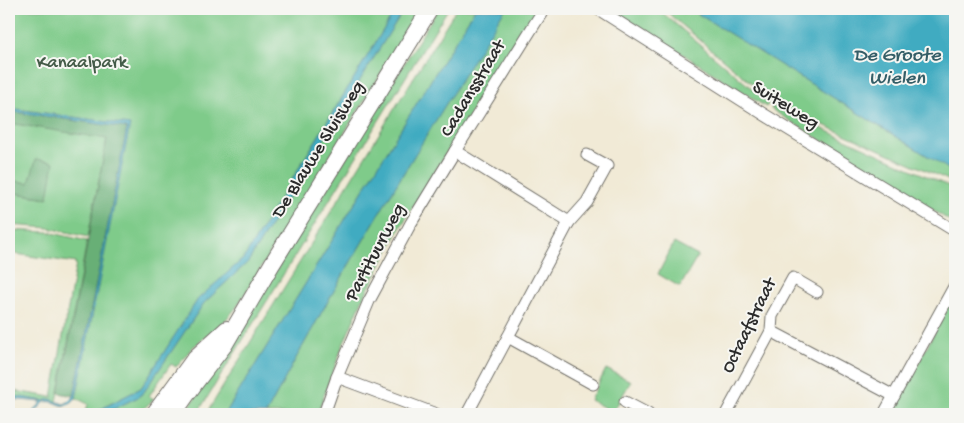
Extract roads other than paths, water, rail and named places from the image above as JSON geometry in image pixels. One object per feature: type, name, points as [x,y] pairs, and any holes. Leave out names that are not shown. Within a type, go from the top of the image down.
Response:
[{"type":"main road","name":"De Blauwe Sluisweg","points":[[173,414],[225,344],[430,9]]},
{"type":"main road","name":"De Blauwe Sluisweg","points":[[154,414],[195,358],[223,334],[244,312]]},
{"type":"street","name":"Cadansstraat","points":[[544,9],[455,150],[569,222]]},
{"type":"street","name":"Suiteweg","points":[[598,9],[765,115],[955,231]]},
{"type":"street","name":"Partituurweg","points":[[324,414],[369,301],[410,223],[455,150]]},
{"type":"street","points":[[467,414],[569,222],[587,202],[607,166],[586,155]]},
{"type":"street","name":"Octaafstraat","points":[[726,414],[771,331],[772,316],[793,278],[817,292]]},
{"type":"street","points":[[884,414],[955,285]]},
{"type":"street","points":[[771,331],[894,396]]},
{"type":"street","points":[[508,337],[593,384]]},
{"type":"street","points":[[337,378],[436,414]]},
{"type":"street","points":[[625,402],[648,414]]},
{"type":"water","points":[[396,9],[404,9],[248,262],[204,303],[144,392],[138,397],[103,414],[99,412],[99,410],[141,388],[198,299],[244,258]]},
{"type":"water","points":[[475,9],[505,9],[352,260],[266,414],[225,414]]},
{"type":"water","name":"De Groote Wielen","points":[[690,9],[955,9],[955,173]]},
{"type":"water","points":[[9,108],[130,125],[76,398],[64,406],[54,402],[45,402],[33,414],[31,414],[42,402],[9,399],[9,395],[44,401],[50,399],[64,404],[74,396],[127,128],[9,111]]},
{"type":"park label","name":"Kanaalpark","points":[[82,63]]}]
